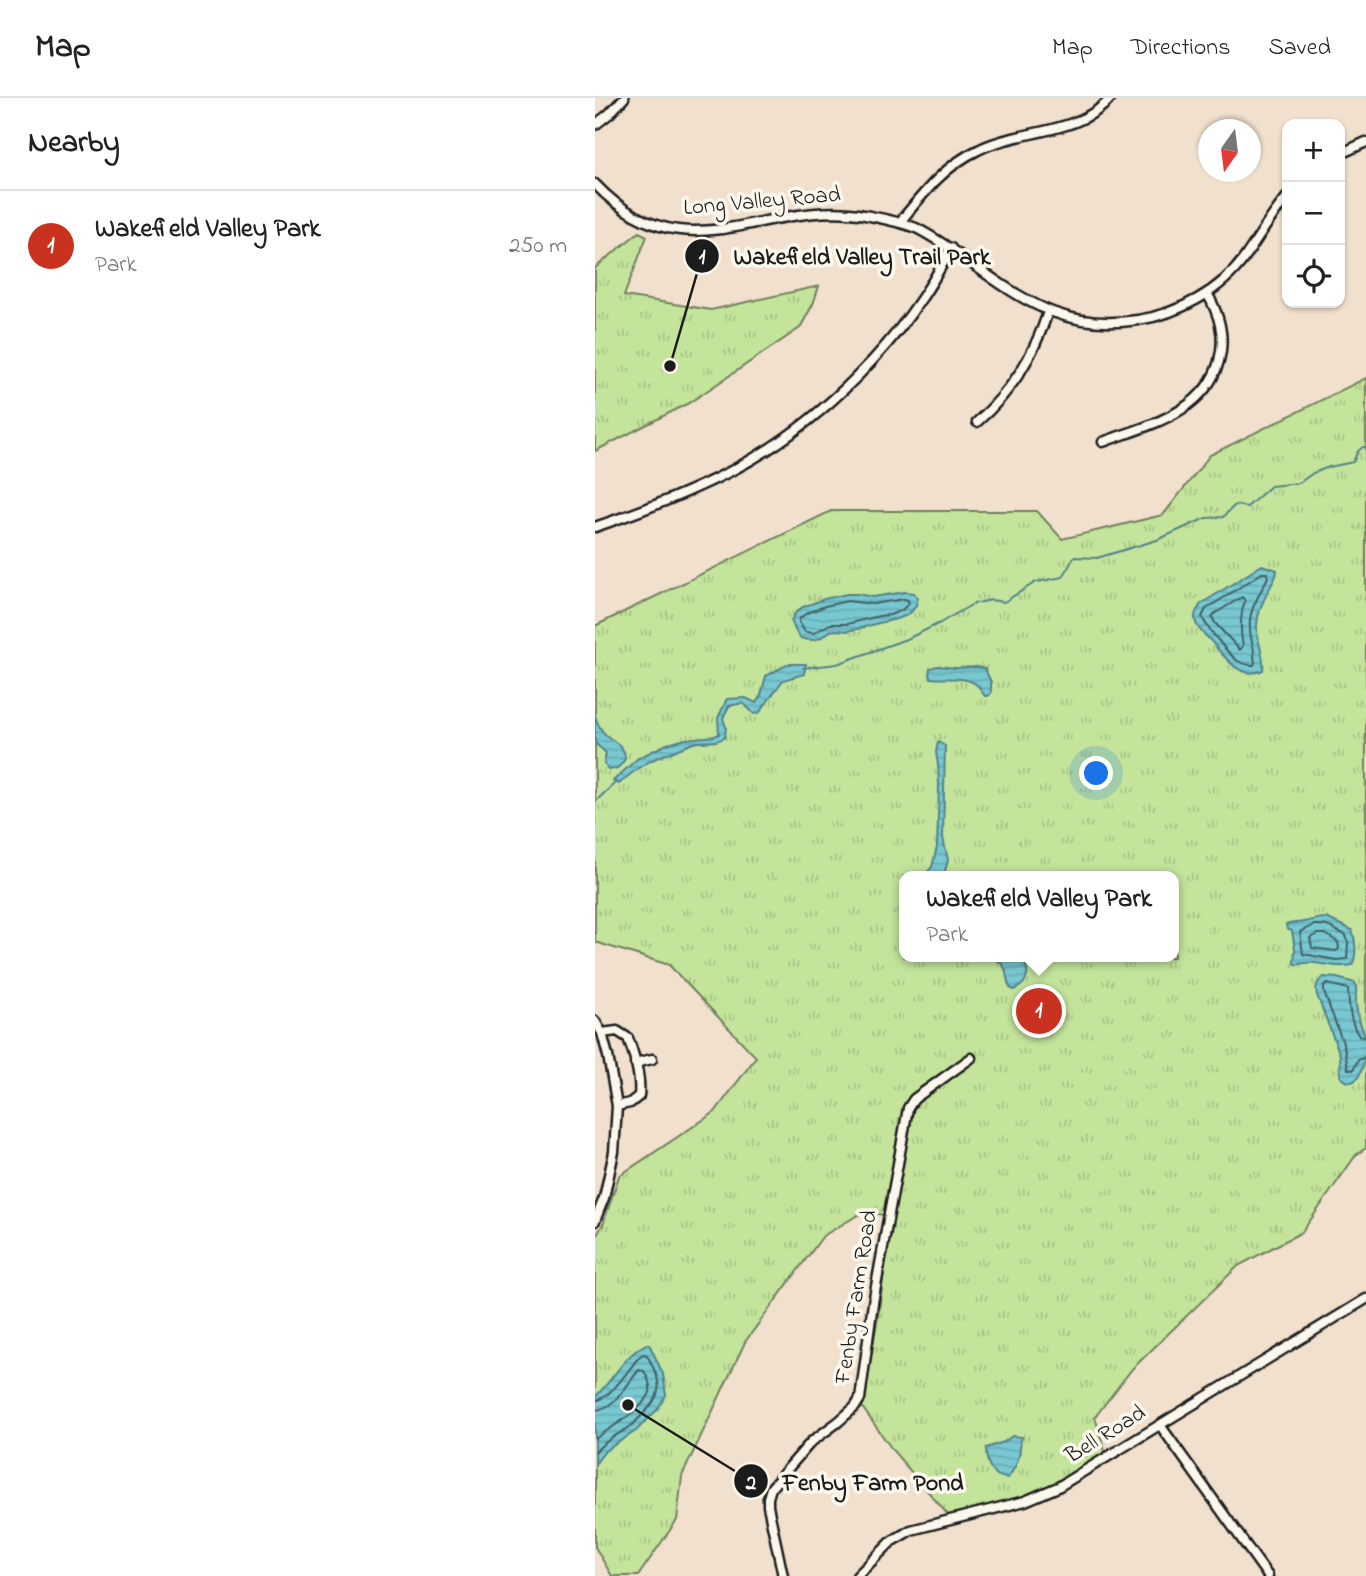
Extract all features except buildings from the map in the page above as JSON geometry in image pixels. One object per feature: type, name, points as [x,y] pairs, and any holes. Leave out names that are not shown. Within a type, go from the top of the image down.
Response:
[{"type":"street","points":[[595,125],[624,98]]},
{"type":"street","points":[[900,222],[937,178],[962,159],[994,144],[1085,118],[1103,107],[1111,98]]},
{"type":"street","points":[[1345,152],[1366,142]]},
{"type":"street","name":"Long Valley Road","points":[[595,184],[607,196],[635,215],[661,226],[685,231],[728,229],[821,212],[853,213],[900,222],[951,248],[1014,293],[1048,312],[1098,323],[1142,320],[1169,312],[1207,293],[1236,268],[1282,203]]},
{"type":"street","points":[[595,527],[675,497],[734,470],[811,417],[864,369],[889,341],[939,273],[951,248]]},
{"type":"street","points":[[1103,442],[1177,413],[1197,399],[1209,384],[1220,357],[1221,332],[1217,313],[1207,293]]},
{"type":"street","points":[[977,422],[1022,370],[1039,340],[1048,312]]},
{"type":"street","points":[[595,1021],[602,1033],[617,1105],[614,1152],[604,1198],[595,1221]]},
{"type":"street","points":[[602,1033],[617,1031],[624,1034],[635,1062],[639,1096],[630,1103],[617,1105]]},
{"type":"street","name":"Fenby Farm Road","points":[[783,1576],[768,1506],[769,1492],[811,1442],[838,1422],[860,1399],[873,1303],[908,1108],[914,1099],[971,1058]]},
{"type":"street","points":[[635,1062],[652,1059]]},
{"type":"street","name":"Bell Road","points":[[857,1576],[891,1541],[911,1530],[1039,1496],[1081,1475],[1366,1299]]},
{"type":"street","points":[[1160,1425],[1268,1576]]},
{"type":"green space","points":[[639,232],[647,236],[624,296],[711,310],[819,286],[800,328],[689,403],[595,451],[595,268]]},
{"type":"green space","points":[[1366,378],[1366,1148],[1356,1155],[1302,1232],[1238,1266],[1132,1369],[1095,1417],[1106,1455],[1053,1486],[1025,1497],[948,1515],[894,1452],[862,1407],[879,1311],[891,1216],[863,1212],[823,1236],[745,1342],[682,1476],[677,1520],[638,1576],[612,1576],[595,1547],[595,1239],[603,1224],[619,1176],[715,1112],[756,1057],[669,965],[595,942],[595,626],[831,511],[1037,511],[1062,539],[1163,515],[1210,455]]},
{"type":"water","points":[[1262,565],[1277,570],[1257,621],[1263,670],[1255,673],[1240,670],[1227,660],[1197,626],[1195,615],[1201,604]]},
{"type":"water","points":[[914,593],[918,598],[913,610],[904,617],[847,631],[832,630],[817,639],[800,638],[791,620],[803,607],[824,599],[847,594],[873,597]]},
{"type":"water","points":[[788,664],[806,664],[804,674],[783,680],[759,713],[754,714],[743,703],[729,706],[723,718],[725,737],[687,745],[649,762],[619,784],[613,781],[638,758],[667,744],[719,734],[718,718],[727,699],[746,698],[756,703],[766,676]]},
{"type":"water","points":[[938,666],[985,669],[991,682],[991,693],[985,696],[978,686],[968,680],[931,678],[930,668]]},
{"type":"water","points":[[595,715],[602,731],[623,751],[625,759],[615,769],[607,768],[604,763],[606,753],[595,743]]},
{"type":"water","points":[[938,742],[945,746],[943,838],[948,860],[945,871],[928,871],[937,847],[939,785],[936,752]]},
{"type":"water","points":[[1326,918],[1352,930],[1355,957],[1352,965],[1296,965],[1292,931],[1287,929],[1286,925]]},
{"type":"water","points":[[1024,962],[1027,975],[1023,984],[1014,990],[1010,988],[1001,963]]},
{"type":"water","points":[[1324,977],[1355,983],[1356,1008],[1366,1043],[1361,1072],[1353,1081],[1341,1077],[1340,1055],[1317,995],[1317,984]]},
{"type":"water","points":[[647,1344],[663,1374],[666,1395],[657,1410],[636,1431],[605,1451],[595,1464],[595,1397],[625,1361]]},
{"type":"water","points":[[1012,1436],[1022,1437],[1018,1458],[1008,1478],[1002,1477],[991,1468],[986,1448]]},
{"type":"waterway","points":[[803,668],[837,664],[909,638],[973,604],[991,600],[1004,602],[1036,582],[1063,577],[1074,557],[1097,558],[1157,540],[1206,518],[1223,517],[1235,505],[1247,507],[1271,486],[1299,483],[1313,473],[1353,462],[1358,451],[1366,447]]},
{"type":"waterway","points":[[595,802],[617,781]]},
{"type":"place","name":"Wakefield Valley Trail Park","points":[[670,366]]},
{"type":"place","name":"Wakefield Valley Park","points":[[1039,1011]]},
{"type":"place","name":"Fenby Farm Pond","points":[[628,1405]]}]
